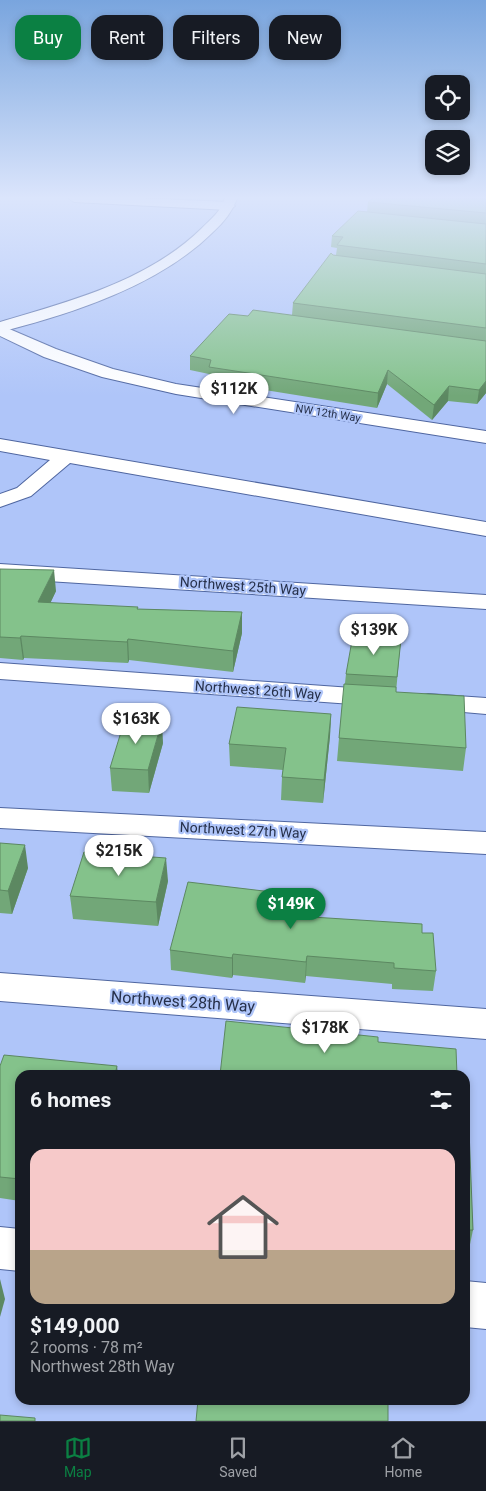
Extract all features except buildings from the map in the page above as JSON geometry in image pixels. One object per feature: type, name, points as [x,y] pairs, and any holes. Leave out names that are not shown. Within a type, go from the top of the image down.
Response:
[{"type":"street","points":[[0,329],[118,286],[163,264]]},
{"type":"street","name":"NW 12th Way","points":[[0,329],[50,354],[108,374],[176,389],[486,437]]},
{"type":"street","points":[[0,445],[486,529]]},
{"type":"street","points":[[0,501],[24,492],[66,456]]},
{"type":"street","name":"Northwest 25th Way","points":[[0,571],[486,602]]},
{"type":"street","name":"Northwest 26th Way","points":[[0,671],[486,706]]},
{"type":"street","name":"Northwest 27th Way","points":[[0,818],[486,843]]},
{"type":"street","name":"Northwest 28th Way","points":[[0,987],[486,1024]]},
{"type":"street","points":[[0,1248],[15,1250]]},
{"type":"street","points":[[470,1304],[486,1306]]}]
